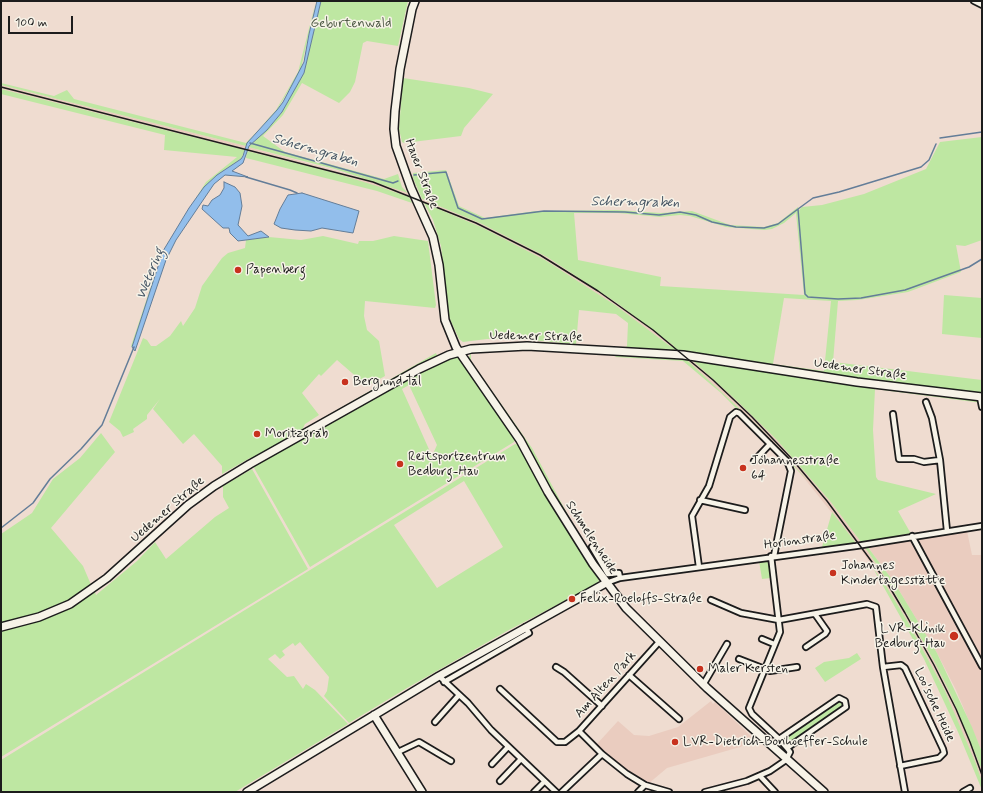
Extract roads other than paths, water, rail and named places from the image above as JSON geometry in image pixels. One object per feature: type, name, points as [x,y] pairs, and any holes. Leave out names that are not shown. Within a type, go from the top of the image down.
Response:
[{"type":"street","name":"Hauer Straße","points":[[415,1],[412,9],[400,69],[394,129],[396,146],[411,188],[433,237],[439,265],[446,320],[459,352]]},
{"type":"street","points":[[974,1],[982,5]]},
{"type":"street","name":"Uedemer Straße","points":[[1,627],[55,612],[84,596],[124,564],[188,505],[214,486],[250,464],[419,369],[459,352],[471,349],[513,346],[683,355],[857,382],[981,397]]},
{"type":"street","name":"Schmelenheide","points":[[459,352],[520,440],[555,504],[606,583],[626,608],[658,642],[703,685],[786,760],[824,792]]},
{"type":"street","points":[[981,397],[982,407]]},
{"type":"street","points":[[926,402],[930,413],[940,460],[947,531]]},
{"type":"street","points":[[698,567],[692,516],[709,486],[733,413],[739,413],[787,461],[791,471],[773,556],[780,632],[749,708],[752,714],[779,739],[790,752],[786,760],[760,776],[743,783],[706,792]]},
{"type":"street","points":[[893,414],[899,459],[914,459],[924,462],[940,460]]},
{"type":"street","points":[[754,461],[770,444]]},
{"type":"street","points":[[700,500],[745,510]]},
{"type":"street","name":"Horionstraße","points":[[606,583],[620,578],[982,526]]},
{"type":"street","points":[[912,536],[982,666]]},
{"type":"street","points":[[592,547],[608,574],[619,573],[620,578]]},
{"type":"street","points":[[247,792],[374,715],[442,679],[525,628],[606,583]]},
{"type":"street","points":[[711,600],[741,613],[779,620],[867,604],[873,605],[877,612],[883,667],[905,792]]},
{"type":"street","points":[[806,647],[825,634],[826,631],[815,614]]},
{"type":"street","points":[[762,639],[774,644]]},
{"type":"street","name":"Am Alten Park","points":[[658,642],[579,731],[602,754],[628,774],[645,785],[670,792]]},
{"type":"street","points":[[703,685],[723,648],[727,644]]},
{"type":"street","points":[[739,659],[770,671],[797,667]]},
{"type":"street","name":"Loo'sche Heide","points":[[883,667],[901,665],[905,668],[944,753],[939,758],[900,766]]},
{"type":"street","points":[[556,667],[564,672],[602,706]]},
{"type":"street","points":[[629,675],[678,718]]},
{"type":"street","points":[[442,679],[544,782],[556,792]]},
{"type":"street","points":[[500,689],[557,742],[565,742],[579,731]]},
{"type":"street","points":[[435,722],[458,695]]},
{"type":"street","points":[[779,739],[839,698],[843,699],[846,704],[844,710],[787,748]]},
{"type":"street","points":[[374,715],[422,792]]},
{"type":"street","points":[[398,752],[419,742],[452,761]]},
{"type":"street","points":[[492,764],[508,746]]},
{"type":"street","points":[[562,792],[602,754]]},
{"type":"street","points":[[500,781],[521,759]]},
{"type":"street","points":[[760,776],[775,792]]},
{"type":"street","points":[[534,792],[544,782]]},
{"type":"street","points":[[638,792],[645,785]]},
{"type":"street","points":[[963,792],[970,788]]},
{"type":"water","points":[[317,1],[321,1],[304,73],[282,112],[267,130],[249,146],[243,163],[232,171],[248,177],[225,175],[214,184],[176,240],[166,260],[135,351],[132,347],[163,251],[189,208],[204,187],[217,175],[241,159],[247,143],[283,102],[304,62]]},
{"type":"water","points":[[224,182],[235,187],[240,193],[242,206],[238,225],[248,236],[261,231],[269,237],[238,241],[230,233],[229,228],[223,228],[202,209],[203,205],[208,206],[212,200],[220,195],[224,188]]},
{"type":"water","points":[[302,193],[359,211],[353,233],[322,228],[311,231],[295,230],[281,228],[274,224],[288,195]]},
{"type":"waterway","points":[[940,138],[982,132]]},
{"type":"waterway","name":"Schermgraben","points":[[250,143],[393,183],[398,181]]},
{"type":"waterway","points":[[798,209],[813,198],[839,192],[921,167],[929,160],[936,144]]},
{"type":"waterway","name":"Schermgraben","points":[[414,175],[446,172],[458,208],[482,219],[544,211],[625,212],[659,215],[680,212],[696,215],[712,222],[736,227],[764,228],[778,224],[798,209],[805,294],[808,297],[838,299],[861,298],[905,290],[969,267],[982,259]]},
{"type":"waterway","points":[[246,177],[297,193]]},
{"type":"waterway","name":"Wetering","points":[[1,528],[33,503],[50,479],[81,449],[102,425],[134,347]]},
{"type":"railway","points":[[1,87],[373,182],[476,223],[540,255],[598,291],[653,330],[713,380],[752,417],[791,458],[827,501],[886,581],[905,613],[934,665],[956,709],[982,775]]},
{"type":"place","name":"Papenberg","points":[[238,270]]},
{"type":"place","name":"Berg und Tal","points":[[345,382]]},
{"type":"place","name":"Moritzgrab","points":[[257,434]]},
{"type":"place","name":"Reitsportzentrum Bedburg-Hau","points":[[400,464]]},
{"type":"place","name":"Johannesstraße 64","points":[[743,468]]},
{"type":"place","name":"Johannes Kindertagesstätte","points":[[833,573]]},
{"type":"place","name":"Felix-Roeloffs-Straße","points":[[572,599]]},
{"type":"place","name":"LVR-Klinik Bedburg-Hau","points":[[954,636]]},
{"type":"place","name":"Maler Kersten","points":[[700,669]]},
{"type":"place","name":"LVR-Dietrich-Bonhoeffer-Schule","points":[[675,742]]},
{"type":"park label","name":"Geburtenwald","points":[[351,24]]}]
